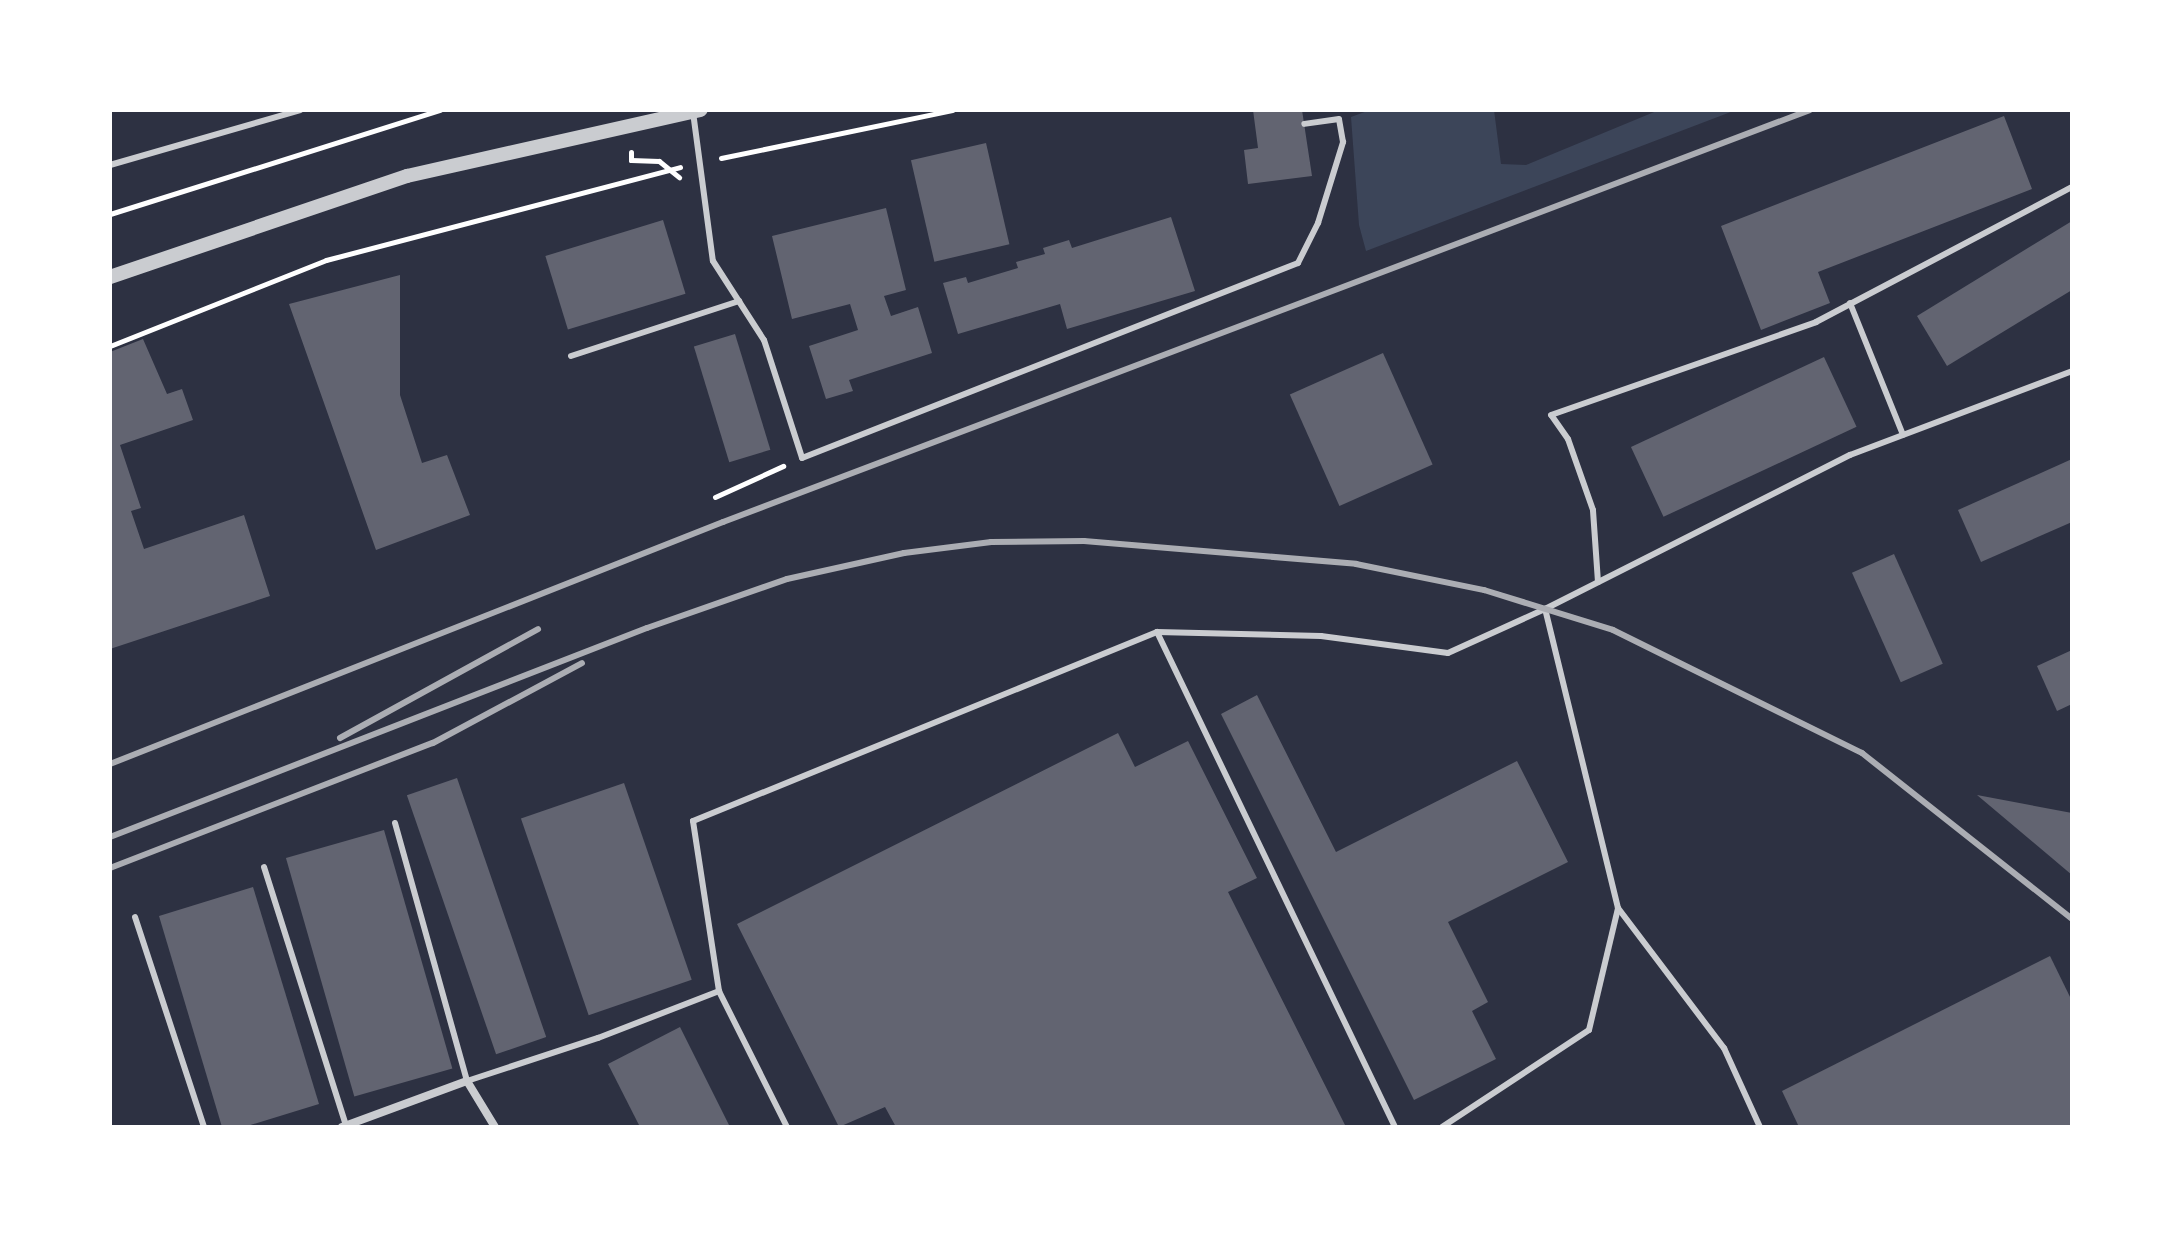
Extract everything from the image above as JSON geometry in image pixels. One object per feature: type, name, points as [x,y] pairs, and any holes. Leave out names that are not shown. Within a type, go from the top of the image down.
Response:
[{"type":"street","points":[[110,277],[407,176],[697,111]]},
{"type":"street","points":[[344,1126],[467,1081],[495,1127]]},
{"type":"lane","points":[[110,165],[300,110]]},
{"type":"lane","points":[[697,111],[699,163],[713,261],[764,340],[802,458],[1298,263],[1318,223],[1343,142],[1339,119],[1304,124]]},
{"type":"lane","points":[[1598,582],[1593,510],[1568,439],[1551,415],[1748,348],[1850,303],[2072,187]]},
{"type":"lane","points":[[571,356],[739,301]]},
{"type":"lane","points":[[1850,303],[1903,435]]},
{"type":"lane","points":[[787,1127],[719,991],[693,821],[1157,632],[1321,636],[1448,653],[1545,609],[1850,455],[2072,371]]},
{"type":"lane","points":[[1545,609],[1618,908],[1724,1048],[1760,1127]]},
{"type":"lane","points":[[1157,632],[1395,1127]]},
{"type":"lane","points":[[395,823],[467,1081],[598,1038],[719,991]]},
{"type":"lane","points":[[264,867],[344,1126]]},
{"type":"lane","points":[[1442,1127],[1589,1030],[1618,908]]},
{"type":"lane","points":[[135,917],[204,1127]]},
{"type":"path","points":[[110,214],[440,110]]},
{"type":"path","points":[[110,346],[326,260],[699,163],[952,110]]},
{"type":"path","points":[[715,497],[802,458]]},
{"type":"shaded area","points":[[1370,110],[1494,110],[1501,164],[1526,165],[1659,110],[1736,110],[1366,251],[1359,225],[1351,117]]},
{"type":"building","points":[[1253,110],[1302,110],[1312,176],[1248,184],[1244,150],[1258,148]]},
{"type":"building","points":[[2004,116],[2032,189],[1818,272],[1830,303],[1761,330],[1721,226]]},
{"type":"building","points":[[986,143],[1009,244],[934,262],[911,160]]},
{"type":"building","points":[[886,208],[906,290],[884,296],[891,316],[918,307],[932,353],[849,380],[853,391],[826,399],[809,346],[858,330],[850,304],[792,319],[772,236]]},
{"type":"building","points":[[1171,217],[1195,291],[1067,329],[1060,304],[958,334],[943,283],[966,277],[968,283],[1018,268],[1016,262],[1045,254],[1043,248],[1069,240],[1072,248]]},
{"type":"building","points":[[663,220],[686,294],[568,330],[545,256]]},
{"type":"building","points":[[2072,221],[2072,290],[1947,366],[1917,316]]},
{"type":"building","points":[[400,275],[400,395],[422,463],[447,455],[470,515],[376,550],[289,304]]},
{"type":"building","points":[[735,334],[770,450],[729,462],[694,347]]},
{"type":"building","points":[[143,339],[167,394],[182,389],[193,420],[120,445],[141,508],[131,511],[144,549],[244,515],[270,596],[110,649],[110,352]]},
{"type":"building","points":[[1383,353],[1433,464],[1339,506],[1290,394]]},
{"type":"building","points":[[1824,357],[1857,427],[1663,517],[1631,447]]},
{"type":"building","points":[[2072,459],[2072,522],[1981,562],[1958,510]]},
{"type":"building","points":[[1894,554],[1943,664],[1901,682],[1852,573]]},
{"type":"building","points":[[2072,650],[2072,704],[2057,711],[2037,666]]},
{"type":"building","points":[[1257,695],[1336,852],[1517,761],[1568,862],[1448,922],[1488,1002],[1472,1011],[1496,1059],[1414,1100],[1221,714]]},
{"type":"building","points":[[1118,733],[1135,767],[1188,741],[1257,878],[1228,892],[1346,1127],[896,1127],[885,1107],[839,1127],[737,924]]},
{"type":"building","points":[[457,778],[546,1037],[496,1054],[407,795]]},
{"type":"building","points":[[624,783],[692,980],[589,1015],[521,818]]},
{"type":"building","points":[[1977,795],[2072,813],[2072,875]]},
{"type":"building","points":[[384,830],[452,1068],[354,1097],[286,858]]},
{"type":"building","points":[[253,887],[319,1104],[244,1127],[222,1127],[159,916]]},
{"type":"building","points":[[2050,956],[2072,1001],[2072,1127],[1799,1127],[1782,1091]]},
{"type":"building","points":[[680,1027],[730,1127],[640,1127],[608,1064]]},
{"type":"railway","points":[[110,764],[723,522],[1810,110]]},
{"type":"railway","points":[[110,837],[647,628],[787,579],[904,553],[991,542],[1084,541],[1356,564],[1484,590],[1613,630],[1862,753],[2072,919]]},
{"type":"railway","points":[[340,738],[538,629]]},
{"type":"railway","points":[[110,868],[433,743],[582,663]]}]
